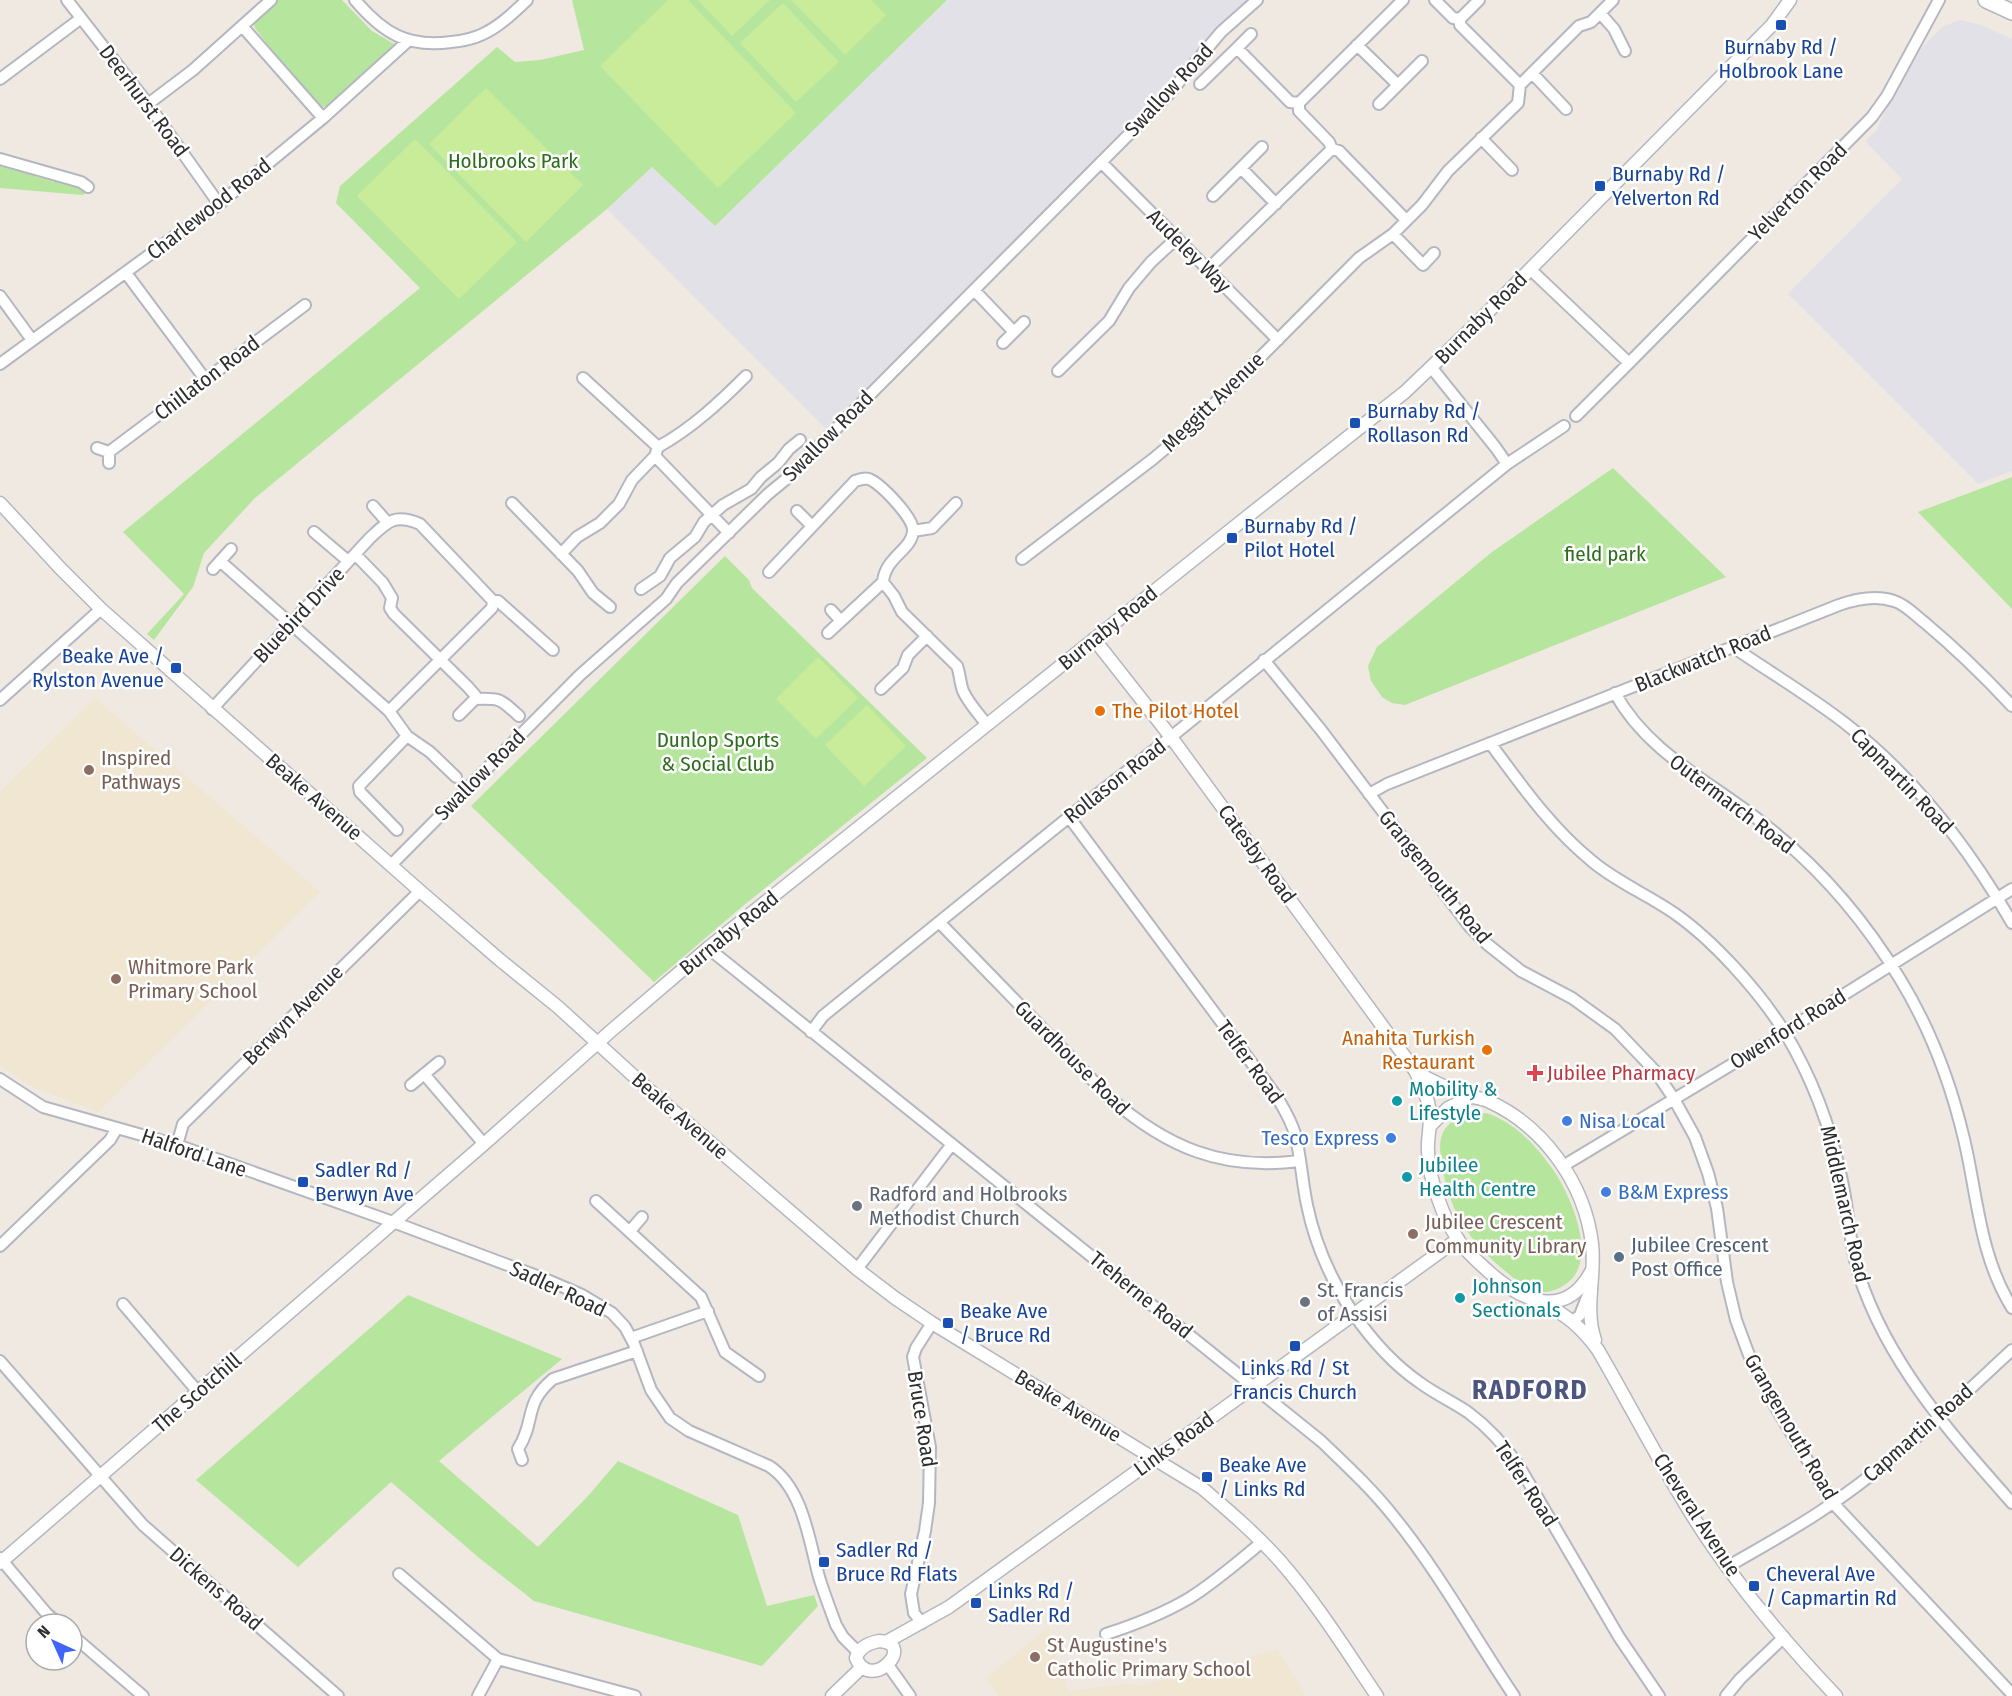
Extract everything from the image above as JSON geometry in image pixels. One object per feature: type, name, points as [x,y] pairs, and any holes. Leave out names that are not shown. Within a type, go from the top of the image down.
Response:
[{"type":"main road","points":[[1986,0],[2012,12]]},
{"type":"street","name":"Deerhurst Road","points":[[67,0],[148,104],[219,204]]},
{"type":"street","points":[[148,104],[193,70],[271,0]]},
{"type":"street","points":[[355,0],[384,28],[408,41],[433,45],[460,41],[482,34],[507,19],[526,0]]},
{"type":"street","name":"Swallow Road","points":[[392,864],[580,675],[666,599],[677,583],[785,480],[1168,95],[1228,26],[1257,0]]},
{"type":"street","points":[[1332,149],[1329,142],[1299,111],[1299,103],[1403,0]]},
{"type":"street","points":[[1435,0],[1453,18],[1460,19]]},
{"type":"street","points":[[1479,0],[1460,19],[1460,25],[1520,85],[1579,26],[1591,22],[1613,0]]},
{"type":"street","name":"Burnaby Road","points":[[393,1222],[597,1042],[708,948],[1405,392],[1772,26],[1790,0]]},
{"type":"street","name":"Yelverton Road","points":[[1576,416],[1881,106],[1939,0]]},
{"type":"street","points":[[1600,14],[1614,29],[1625,51]]},
{"type":"street","points":[[0,79],[80,19]]},
{"type":"street","points":[[242,26],[323,118]]},
{"type":"street","points":[[1200,84],[1251,34]]},
{"type":"street","name":"Charlewood Road","points":[[0,364],[219,204],[323,118],[408,41]]},
{"type":"street","points":[[1357,45],[1398,85]]},
{"type":"street","points":[[1237,48],[1290,102],[1299,103]]},
{"type":"street","points":[[1379,104],[1422,61]]},
{"type":"street","points":[[1532,74],[1566,109]]},
{"type":"street","name":"Meggitt Avenue","points":[[1022,559],[1153,459],[1191,427],[1359,258],[1393,234],[1422,205],[1448,171],[1518,103],[1520,85]]},
{"type":"street","points":[[1481,138],[1512,170]]},
{"type":"street","points":[[1213,196],[1262,147]]},
{"type":"street","points":[[1208,269],[1332,149]]},
{"type":"street","points":[[1332,149],[1339,151],[1406,220]]},
{"type":"street","points":[[0,159],[81,182],[88,188]]},
{"type":"street","name":"Audeley Way","points":[[1101,162],[1278,340]]},
{"type":"street","points":[[1241,168],[1276,204]]},
{"type":"street","points":[[1393,234],[1423,265],[1434,253]]},
{"type":"street","points":[[1058,371],[1109,321],[1129,288],[1151,262],[1177,238]]},
{"type":"street","points":[[1530,269],[1629,363]]},
{"type":"street","points":[[126,273],[205,379]]},
{"type":"street","points":[[974,290],[1014,332]]},
{"type":"street","points":[[0,296],[32,340]]},
{"type":"street","name":"Chillaton Road","points":[[109,452],[305,305]]},
{"type":"street","points":[[1003,343],[1024,322]]},
{"type":"street","points":[[1431,368],[1507,464]]},
{"type":"street","points":[[561,554],[577,537],[600,523],[619,504],[633,480],[656,451],[719,403],[746,376]]},
{"type":"street","points":[[583,378],[656,451],[729,533]]},
{"type":"street","name":"Rollason Road","points":[[812,1032],[823,1016],[1507,464],[1564,426]]},
{"type":"street","points":[[641,589],[660,576],[674,554],[695,537],[704,522],[723,505],[751,489],[800,440]]},
{"type":"street","points":[[97,448],[109,452],[109,463]]},
{"type":"street","points":[[769,572],[855,481],[866,478],[877,483],[911,520],[913,531],[910,541],[889,563],[883,582],[828,633]]},
{"type":"street","points":[[512,502],[578,571],[593,593],[610,607]]},
{"type":"street","name":"Beake Avenue","points":[[0,503],[101,609],[212,709],[856,1269],[932,1323],[1202,1488],[1281,1561],[1316,1607],[1377,1696]]},
{"type":"street","points":[[913,531],[932,528],[957,503]]},
{"type":"street","points":[[373,506],[387,522],[405,519],[420,524],[493,601],[498,601],[553,650]]},
{"type":"street","points":[[797,511],[812,526]]},
{"type":"street","name":"Bluebird Drive","points":[[212,709],[290,623],[387,522]]},
{"type":"street","points":[[314,531],[383,583],[392,598],[390,608],[394,614],[468,687],[475,695],[475,699]]},
{"type":"street","points":[[231,549],[217,565],[290,623],[389,711],[407,736],[430,752],[456,777]]},
{"type":"street","points":[[883,582],[894,596],[902,612],[957,666],[961,675],[962,688],[987,725]]},
{"type":"street","name":"Blackwatch Road","points":[[1369,794],[1387,784],[1615,693],[1848,602],[1868,598],[1894,601],[1938,634],[1981,673],[2012,706]]},
{"type":"street","points":[[389,711],[492,608],[493,601]]},
{"type":"street","points":[[1,697],[101,609]]},
{"type":"street","points":[[831,610],[841,621]]},
{"type":"street","points":[[881,689],[903,668],[908,655],[927,636]]},
{"type":"street","name":"Catesby Road","points":[[1094,639],[1171,737],[1416,1072],[1428,1103],[1430,1126]]},
{"type":"street","name":"Capmartin Road","points":[[1733,647],[1810,697],[1847,724],[1879,752],[1949,828],[1972,858],[2012,923]]},
{"type":"street","name":"Grangemouth Road","points":[[1264,660],[1321,730],[1470,927],[1486,944],[1521,971],[1572,998],[1615,1029],[1642,1055],[1674,1099],[1695,1137],[1708,1173],[1717,1208],[1727,1282],[1736,1320],[1749,1355],[1775,1406],[1833,1503],[2012,1694]]},
{"type":"street","name":"Outermarch Road","points":[[1615,693],[1629,717],[1658,747],[1761,822],[1802,858],[1851,910],[1890,964],[1912,1001],[1946,1078],[1964,1139],[1981,1233],[1994,1271],[2012,1308]]},
{"type":"street","points":[[459,715],[475,699],[501,700],[519,716]]},
{"type":"street","points":[[397,830],[360,792],[359,786],[407,736]]},
{"type":"street","name":"Middlemarch Road","points":[[1490,743],[1550,822],[1596,864],[1687,922],[1749,985],[1784,1031],[1823,1111],[1843,1183],[1848,1227],[1857,1266],[1884,1335],[1938,1418],[2012,1503]]},
{"type":"street","name":"Telfer Road","points":[[1069,817],[1276,1097],[1289,1118],[1295,1132],[1307,1207],[1315,1236],[1333,1280],[1354,1314],[1372,1338],[1404,1371],[1469,1413],[1508,1450],[1619,1637],[1659,1696]]},
{"type":"street","name":"Owenford Road","points":[[1563,1166],[2012,889]]},
{"type":"street","name":"Berwyn Avenue","points":[[177,1145],[183,1124],[420,891]]},
{"type":"street","name":"Guardhouse Road","points":[[939,922],[1108,1097],[1130,1116],[1150,1129],[1202,1155],[1244,1162],[1276,1164],[1299,1161]]},
{"type":"street","name":"Treherne Road","points":[[708,948],[1321,1441],[1362,1481],[1395,1518],[1428,1564],[1514,1696]]},
{"type":"street","points":[[411,1085],[439,1062]]},
{"type":"street","name":"Catesby Road","points":[[1416,1072],[1439,1085],[1471,1097]]},
{"type":"street","points":[[424,1074],[484,1144]]},
{"type":"street","name":"Halford Lane","points":[[0,1079],[43,1107],[177,1145],[393,1222]]},
{"type":"street","points":[[1471,1097],[1486,1100],[1505,1110],[1531,1129],[1547,1145],[1563,1166],[1575,1188],[1590,1231],[1593,1254],[1592,1270],[1585,1284],[1574,1295],[1557,1301],[1535,1300],[1520,1294],[1499,1281],[1458,1239],[1439,1201],[1430,1167],[1428,1143],[1430,1126],[1448,1108],[1471,1097]]},
{"type":"street","points":[[0,1246],[110,1140],[117,1128]]},
{"type":"street","points":[[856,1269],[952,1144]]},
{"type":"street","points":[[596,1201],[701,1297],[725,1352],[759,1376]]},
{"type":"street","points":[[630,1231],[642,1217]]},
{"type":"street","name":"Sadler Road","points":[[393,1222],[545,1279],[582,1295],[612,1313],[631,1338],[651,1390],[670,1418],[689,1431],[762,1462],[780,1474],[788,1484],[799,1507],[836,1625],[843,1637],[858,1652]]},
{"type":"street","name":"The Scotchill","points":[[1,1561],[393,1222]]},
{"type":"street","name":"Links Road","points":[[886,1642],[963,1597],[1458,1239]]},
{"type":"street","name":"Cheveral Avenue","points":[[1592,1270],[1591,1329],[1598,1350],[1684,1503],[1727,1567],[1836,1696]]},
{"type":"street","points":[[1573,1321],[1586,1304],[1590,1289]]},
{"type":"street","name":"Cheveral Avenue","points":[[1535,1300],[1573,1321],[1598,1350]]},
{"type":"street","points":[[123,1304],[198,1392]]},
{"type":"street","points":[[631,1338],[708,1311]]},
{"type":"street","name":"Bruce Road","points":[[922,1623],[914,1613],[911,1594],[929,1503],[930,1447],[913,1357],[932,1323]]},
{"type":"street","name":"Capmartin Road","points":[[1727,1567],[1833,1503],[1902,1449],[2012,1350]]},
{"type":"street","points":[[517,1454],[525,1437],[531,1406],[544,1387],[553,1380],[636,1351]]},
{"type":"street","name":"Dickens Road","points":[[0,1361],[143,1525],[338,1696]]},
{"type":"street","points":[[1106,1634],[1160,1613],[1188,1599],[1262,1542]]},
{"type":"street","points":[[1,1561],[45,1612]]},
{"type":"street","points":[[399,1574],[498,1659],[635,1696]]},
{"type":"street","points":[[1726,1696],[1740,1678],[1784,1637]]},
{"type":"street","points":[[873,1642],[886,1642],[894,1652],[893,1659],[888,1665],[875,1670],[862,1667],[856,1658],[858,1652],[873,1642]]},
{"type":"street","points":[[84,1645],[143,1696]]},
{"type":"street","points":[[478,1696],[498,1659]]},
{"type":"street","points":[[888,1665],[910,1696]]},
{"type":"street","points":[[832,1696],[862,1667]]},
{"type":"shaded area","points":[[947,0],[1247,0],[1200,51],[911,346],[826,427],[831,434],[607,209],[652,167],[715,226]]},
{"type":"shaded area","points":[[1960,20],[1981,25],[2012,39],[2012,471],[1978,484],[1788,294],[1902,179],[1865,141],[1876,131],[1892,98],[1923,46],[1944,26]]},
{"type":"shaded area","name":"Whitmore Park Primary School","points":[[95,698],[320,892],[99,1112],[34,1088],[0,1066],[0,792]]},
{"type":"shaded area","name":"St Augustine's Catholic Primary School","points":[[1048,1628],[1068,1691],[1124,1684],[1142,1685],[1230,1664],[1277,1649],[1306,1696],[998,1696],[986,1678]]},
{"type":"green space","points":[[277,0],[342,0],[372,31],[394,44],[392,49],[328,106],[320,107],[286,69],[255,28],[253,23]]},
{"type":"green space","name":"Holbrooks Park","points":[[572,0],[947,0],[715,226],[652,167],[607,209],[255,498],[204,553],[193,587],[154,640],[147,634],[184,594],[123,532],[420,288],[336,203],[340,186],[497,47],[515,62],[540,60],[584,50]]},
{"type":"green space","points":[[668,0],[688,0],[796,113],[718,188],[600,66]]},
{"type":"green space","points":[[698,0],[770,0],[732,36]]},
{"type":"green space","points":[[791,0],[871,0],[886,15],[845,55]]},
{"type":"green space","points":[[783,3],[839,62],[796,102],[740,43]]},
{"type":"green space","points":[[486,88],[583,185],[526,242],[429,144]]},
{"type":"green space","points":[[415,139],[517,242],[459,299],[357,196]]},
{"type":"green space","points":[[0,161],[32,172],[34,176],[54,182],[57,180],[79,185],[85,193],[83,195],[0,188]]},
{"type":"green space","name":"field park","points":[[1613,468],[1726,577],[1405,705],[1392,703],[1382,697],[1371,681],[1368,666],[1377,647],[1492,552]]},
{"type":"green space","points":[[2012,477],[2012,609],[1918,512]]},
{"type":"green space","name":"Dunlop Sports & Social Club","points":[[725,556],[749,580],[752,588],[927,758],[744,905],[654,982],[471,806]]},
{"type":"green space","points":[[818,657],[858,698],[816,739],[776,699]]},
{"type":"green space","points":[[867,705],[906,746],[864,786],[825,745]]},
{"type":"green space","points":[[1476,1112],[1490,1114],[1503,1120],[1528,1139],[1554,1171],[1568,1197],[1579,1229],[1581,1260],[1576,1274],[1566,1284],[1553,1291],[1540,1292],[1530,1288],[1495,1263],[1473,1239],[1456,1212],[1445,1182],[1440,1141],[1445,1129],[1452,1122]]},
{"type":"green space","points":[[408,1295],[562,1359],[439,1461],[538,1547],[588,1496],[618,1461],[738,1515],[767,1606],[814,1595],[818,1606],[762,1666],[534,1601],[478,1557],[391,1482],[298,1567],[196,1480]]},
{"type":"place","name":"Burnaby Rd / Holbrook Lane","points":[[1781,25]]},
{"type":"place","name":"Burnaby Rd / Yelverton Rd","points":[[1600,186]]},
{"type":"place","name":"Burnaby Rd / Rollason Rd","points":[[1355,423]]},
{"type":"place","name":"Burnaby Rd / Pilot Hotel","points":[[1232,538]]},
{"type":"place","name":"Beake Ave / Rylston Avenue","points":[[176,668]]},
{"type":"place","name":"The Pilot Hotel","points":[[1100,711]]},
{"type":"place","name":"Inspired Pathways","points":[[89,770]]},
{"type":"place","name":"Whitmore Park Primary School","points":[[116,979]]},
{"type":"place","name":"Anahita Turkish Restaurant","points":[[1487,1050]]},
{"type":"place","name":"Jubilee Pharmacy","points":[[1535,1073]]},
{"type":"place","name":"Mobility & Lifestyle","points":[[1397,1101]]},
{"type":"place","name":"Nisa Local","points":[[1567,1121]]},
{"type":"place","name":"Tesco Express","points":[[1391,1138]]},
{"type":"place","name":"Jubilee Health Centre","points":[[1407,1177]]},
{"type":"place","name":"Sadler Rd / Berwyn Ave","points":[[303,1182]]},
{"type":"place","name":"B&M Express","points":[[1606,1192]]},
{"type":"place","name":"Radford and Holbrooks Methodist Church","points":[[857,1206]]},
{"type":"place","name":"Jubilee Crescent Community Library","points":[[1413,1234]]},
{"type":"place","name":"Jubilee Crescent Post Office","points":[[1619,1257]]},
{"type":"place","name":"Johnson Sectionals","points":[[1460,1298]]},
{"type":"place","name":"St. Francis of Assisi","points":[[1305,1302]]},
{"type":"place","name":"Beake Ave / Bruce Rd","points":[[948,1323]]},
{"type":"place","name":"Links Rd / St Francis Church","points":[[1295,1346]]},
{"type":"place","name":"Beake Ave / Links Rd","points":[[1207,1477]]},
{"type":"place","name":"Sadler Rd / Bruce Rd Flats","points":[[824,1562]]},
{"type":"place","name":"Cheveral Ave / Capmartin Rd","points":[[1754,1586]]},
{"type":"place","name":"Links Rd / Sadler Rd","points":[[976,1603]]},
{"type":"place","name":"St Augustine's Catholic Primary School","points":[[1035,1657]]},
{"type":"district","name":"RADFORD","points":[[1530,1390]]}]
